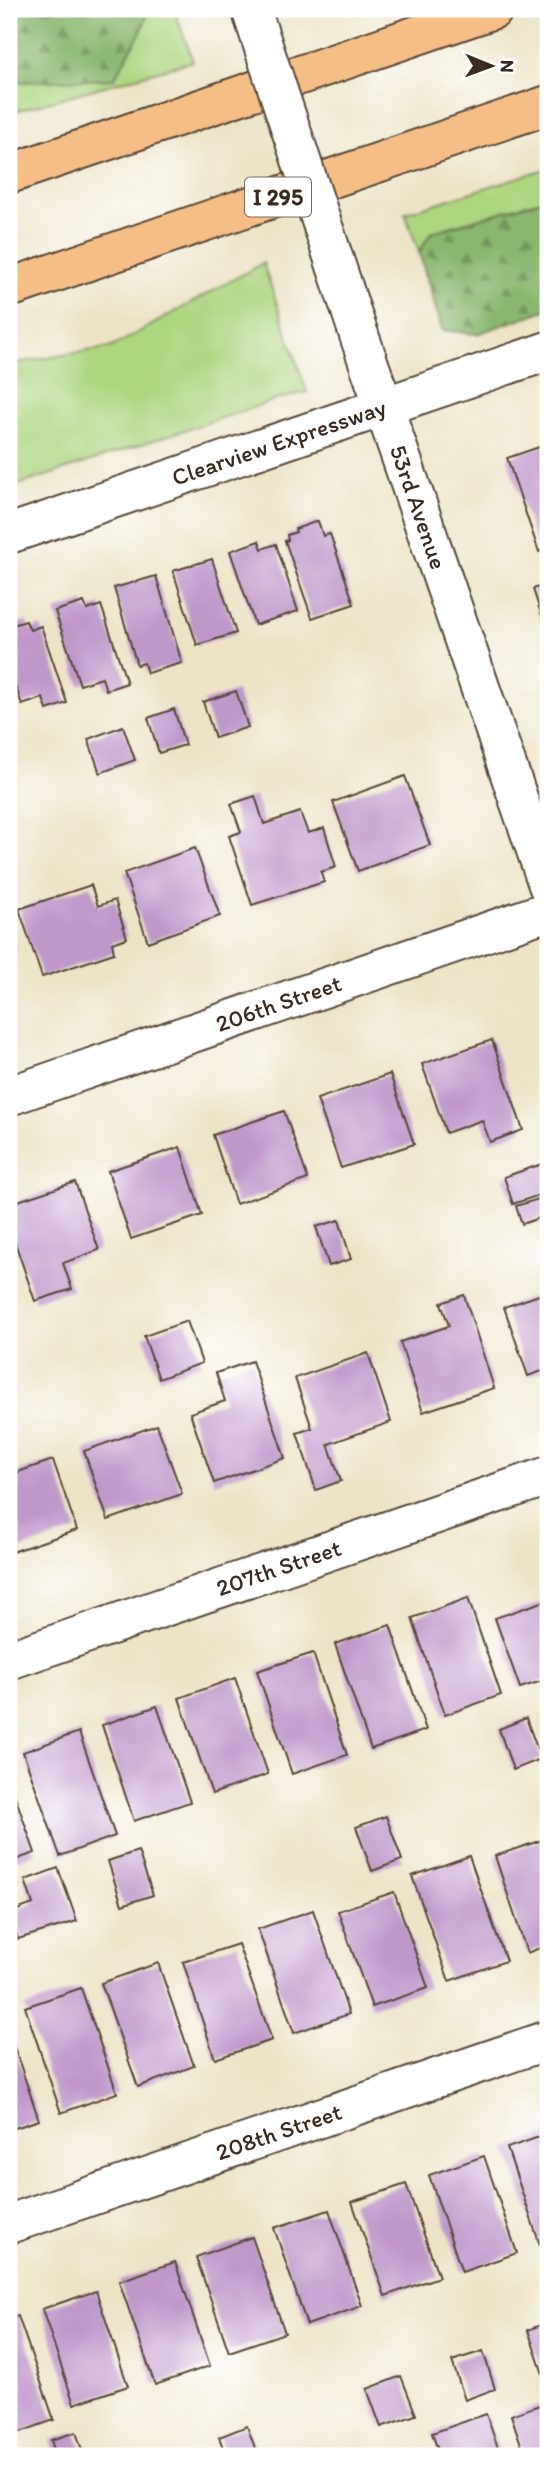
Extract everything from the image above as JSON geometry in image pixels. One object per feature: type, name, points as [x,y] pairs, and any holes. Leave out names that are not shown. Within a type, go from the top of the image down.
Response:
[{"type":"highway","points":[[9,174],[494,9]]},
{"type":"highway","name":"I 295","points":[[9,288],[548,105]]},
{"type":"street","name":"53rd Avenue","points":[[251,9],[359,335],[548,885]]},
{"type":"street","name":"Clearview Expressway","points":[[9,534],[548,351]]},
{"type":"street","name":"206th Street","points":[[9,1096],[548,911]]},
{"type":"street","name":"207th Street","points":[[9,1660],[548,1476]]},
{"type":"street","name":"208th Street","points":[[9,2224],[548,2040]]},
{"type":"green space","points":[[9,9],[148,9],[143,28],[114,79],[9,82]]},
{"type":"green space","points":[[148,9],[174,9],[193,61],[9,113],[9,82],[114,79],[143,28]]},
{"type":"green space","points":[[548,168],[548,198],[431,232],[419,252],[405,213]]},
{"type":"green space","points":[[548,198],[548,309],[477,334],[442,330],[419,252],[431,233]]},
{"type":"green space","points":[[263,263],[307,392],[9,488],[9,364],[112,347]]},
{"type":"building","points":[[548,444],[548,548],[539,552],[507,458]]},
{"type":"building","points":[[318,521],[323,536],[330,534],[354,604],[312,618],[285,541],[288,540],[287,535],[296,532],[295,529]]},
{"type":"building","points":[[259,541],[262,549],[276,544],[298,611],[255,625],[230,551]]},
{"type":"building","points":[[212,559],[236,633],[197,645],[173,571]]},
{"type":"building","points":[[156,576],[182,663],[147,673],[144,663],[137,665],[114,588]]},
{"type":"building","points":[[548,583],[548,625],[545,626],[533,589]]},
{"type":"building","points":[[84,602],[87,610],[101,605],[127,683],[106,690],[102,678],[80,685],[55,611]]},
{"type":"building","points":[[26,621],[30,630],[41,626],[67,703],[47,710],[43,698],[22,705],[9,667],[9,626]]},
{"type":"building","points":[[236,691],[248,727],[215,738],[203,702]]},
{"type":"building","points":[[174,709],[185,745],[159,753],[148,718]]},
{"type":"building","points":[[123,726],[135,760],[100,773],[88,739]]},
{"type":"building","points":[[405,776],[430,845],[358,871],[333,802]]},
{"type":"building","points":[[255,796],[264,824],[300,812],[308,833],[324,828],[336,867],[321,872],[324,882],[252,905],[229,836],[241,832],[231,804]]},
{"type":"building","points":[[195,848],[220,916],[148,942],[124,873]]},
{"type":"building","points":[[91,885],[98,906],[115,900],[127,938],[112,943],[114,953],[42,977],[19,909]]},
{"type":"building","points":[[492,1040],[523,1130],[490,1142],[482,1120],[446,1133],[422,1064]]},
{"type":"building","points":[[390,1074],[414,1144],[341,1168],[317,1099]]},
{"type":"building","points":[[284,1111],[308,1179],[236,1204],[213,1135]]},
{"type":"building","points":[[180,1147],[202,1215],[131,1239],[108,1171]]},
{"type":"building","points":[[548,1162],[548,1192],[513,1204],[504,1177]]},
{"type":"building","points":[[75,1182],[99,1250],[63,1263],[72,1289],[35,1301],[9,1225],[9,1204]]},
{"type":"building","points":[[548,1196],[548,1215],[522,1224],[516,1206]]},
{"type":"building","points":[[339,1220],[351,1259],[329,1266],[316,1227]]},
{"type":"building","points":[[548,1292],[548,1369],[528,1376],[504,1307]]},
{"type":"building","points":[[464,1295],[494,1388],[423,1412],[400,1342],[449,1326],[441,1303]]},
{"type":"building","points":[[187,1321],[202,1363],[159,1379],[144,1336]]},
{"type":"building","points":[[368,1353],[391,1422],[328,1444],[341,1481],[316,1490],[297,1433],[312,1428],[295,1378]]},
{"type":"building","points":[[252,1361],[285,1458],[214,1483],[190,1413],[225,1401],[216,1373]]},
{"type":"building","points":[[157,1425],[182,1494],[108,1520],[84,1451]]},
{"type":"building","points":[[53,1460],[77,1530],[9,1553],[9,1475]]},
{"type":"building","points":[[468,1598],[501,1695],[445,1715],[412,1618]]},
{"type":"building","points":[[548,1600],[548,1679],[520,1688],[495,1618]]},
{"type":"building","points":[[390,1625],[426,1730],[371,1749],[335,1644]]},
{"type":"building","points":[[313,1653],[347,1755],[292,1774],[257,1671]]},
{"type":"building","points":[[235,1678],[268,1774],[212,1794],[179,1698]]},
{"type":"building","points":[[157,1706],[190,1802],[134,1821],[102,1725]]},
{"type":"building","points":[[526,1718],[541,1759],[513,1770],[499,1729]]},
{"type":"building","points":[[79,1732],[115,1836],[60,1856],[23,1752]]},
{"type":"building","points":[[9,1779],[35,1853],[9,1862]]},
{"type":"building","points":[[386,1816],[402,1860],[372,1871],[356,1827]]},
{"type":"building","points":[[548,1838],[548,1945],[527,1953],[495,1856]]},
{"type":"building","points":[[138,1851],[153,1895],[122,1905],[108,1861]]},
{"type":"building","points":[[469,1856],[506,1961],[449,1981],[412,1876]]},
{"type":"building","points":[[58,1868],[77,1921],[18,1939],[9,1913],[33,1904],[25,1880]]},
{"type":"building","points":[[394,1892],[428,1988],[372,2007],[338,1911]]},
{"type":"building","points":[[313,1910],[349,2014],[294,2033],[258,1929]]},
{"type":"building","points":[[238,1944],[272,2040],[215,2059],[183,1962]]},
{"type":"building","points":[[158,1963],[194,2066],[138,2087],[101,1983]]},
{"type":"building","points":[[81,1988],[117,2093],[61,2113],[25,2007]]},
{"type":"building","points":[[9,2032],[39,2120],[9,2130]]},
{"type":"building","points":[[548,2134],[548,2242],[540,2245],[507,2148]]},
{"type":"building","points":[[484,2156],[517,2253],[462,2272],[429,2175]]},
{"type":"building","points":[[406,2184],[439,2277],[385,2296],[352,2202]]},
{"type":"building","points":[[329,2210],[362,2306],[307,2325],[274,2228]]},
{"type":"building","points":[[252,2237],[285,2333],[229,2352],[196,2257]]},
{"type":"building","points":[[175,2262],[210,2366],[155,2385],[119,2281]]},
{"type":"building","points":[[96,2291],[128,2386],[74,2404],[42,2309]]},
{"type":"building","points":[[18,2316],[54,2420],[9,2436],[9,2319]]},
{"type":"building","points":[[548,2322],[548,2372],[543,2374],[528,2330]]},
{"type":"building","points":[[483,2351],[495,2389],[465,2400],[452,2361]]},
{"type":"building","points":[[401,2376],[416,2415],[381,2427],[367,2389]]},
{"type":"building","points":[[548,2402],[548,2456],[525,2456],[511,2415]]},
{"type":"building","points":[[486,2414],[501,2456],[440,2456],[432,2433]]},
{"type":"building","points":[[247,2426],[258,2456],[226,2456],[219,2437]]},
{"type":"building","points":[[76,2432],[84,2456],[56,2456],[51,2440]]}]
